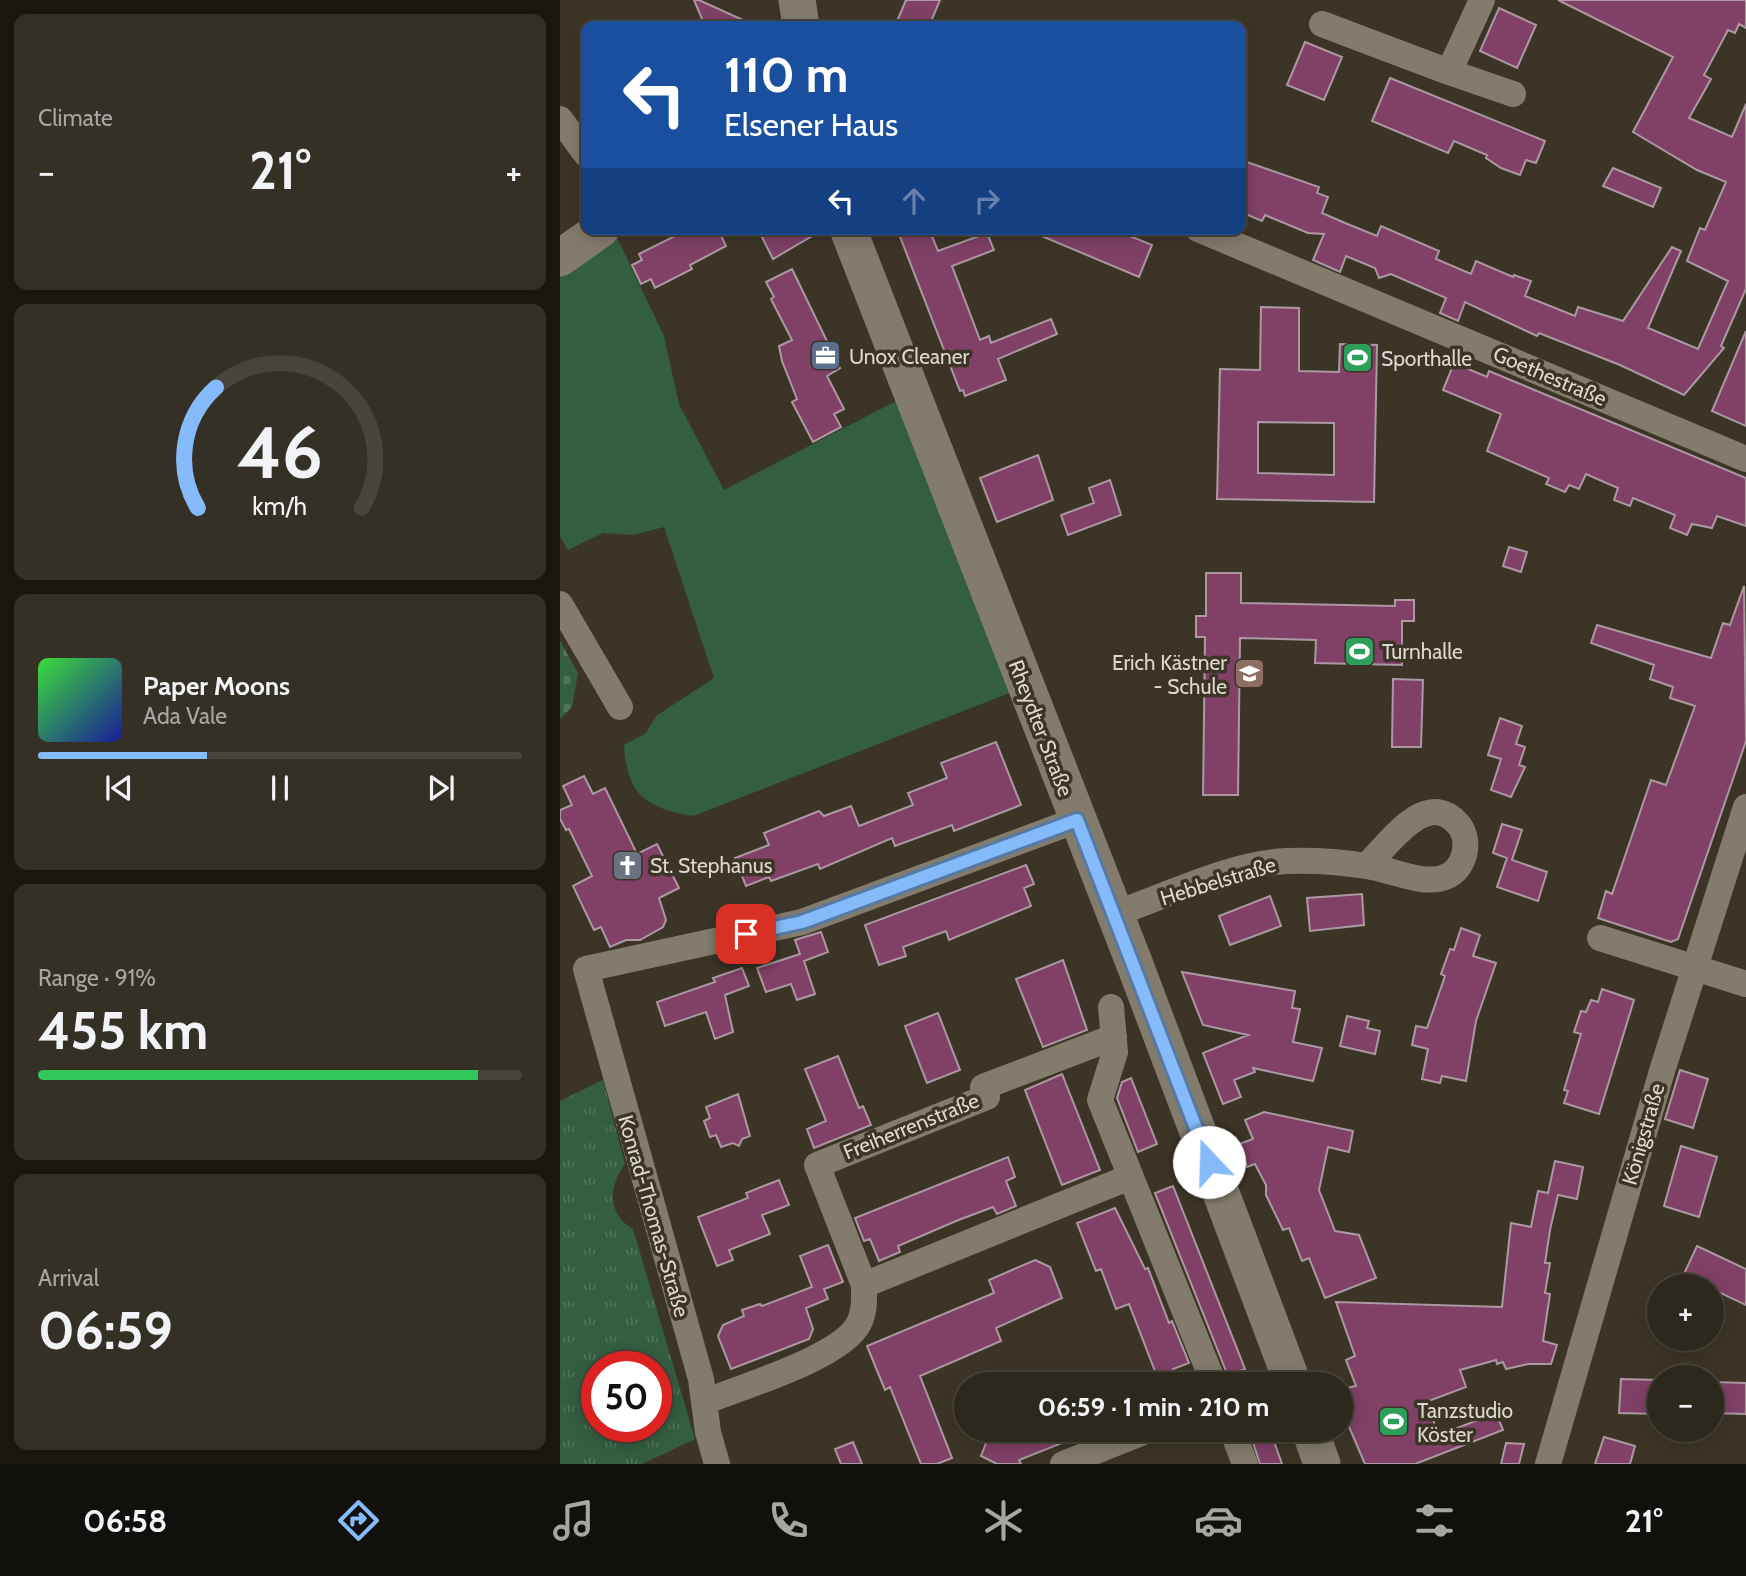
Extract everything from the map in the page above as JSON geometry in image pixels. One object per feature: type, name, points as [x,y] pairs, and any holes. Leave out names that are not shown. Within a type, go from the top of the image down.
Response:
[{"type":"main road","points":[[797,0],[800,21]]},
{"type":"main road","points":[[560,258],[593,235]]},
{"type":"main road","name":"Rheydter Straße","points":[[850,235],[1288,1372]]},
{"type":"main road","points":[[1314,1442],[1322,1464]]},
{"type":"street","points":[[1449,72],[1482,0]]},
{"type":"street","points":[[1322,24],[1513,94]]},
{"type":"street","points":[[560,119],[581,147]]},
{"type":"street","name":"Goethestraße","points":[[1212,235],[1746,459]]},
{"type":"street","points":[[560,604],[620,708]]},
{"type":"street","name":"Königstraße","points":[[1548,1464],[1693,969],[1746,807]]},
{"type":"street","name":"Konrad-Thomas-Straße","points":[[717,1464],[708,1432],[701,1379],[586,969],[802,922],[1077,820]]},
{"type":"street","name":"Hebbelstraße","points":[[1114,915],[1268,863],[1302,861],[1366,866]]},
{"type":"street","points":[[1600,938],[1746,984]]},
{"type":"street","points":[[1111,1007],[1115,1052],[1100,1100],[1209,1372]]},
{"type":"street","name":"Freiherrenstraße","points":[[704,1402],[816,1357],[840,1344],[859,1323],[864,1285],[817,1165],[987,1097],[984,1087],[1114,1037]]},
{"type":"street","points":[[864,1285],[1130,1177]]},
{"type":"street","points":[[1063,1464],[1119,1442]]},
{"type":"street","points":[[1237,1442],[1245,1464]]},
{"type":"green space","points":[[606,235],[616,235],[664,336],[679,404],[724,490],[904,397],[1020,689],[693,816],[663,809],[642,796],[629,776],[624,745],[646,733],[656,716],[714,678],[664,527],[633,535],[603,533],[568,550],[560,536],[560,275]]},
{"type":"green space","points":[[560,641],[578,673],[572,707],[560,719]]},
{"type":"green space","points":[[603,1080],[625,1164],[613,1190],[614,1207],[624,1223],[633,1229],[669,1351],[581,1351],[581,1442],[672,1442],[672,1361],[695,1439],[642,1464],[560,1464],[560,1101]]},
{"type":"building","points":[[694,0],[745,21],[703,21]]},
{"type":"building","points":[[906,0],[940,0],[931,21],[897,21]]},
{"type":"building","points":[[1558,0],[1746,0],[1746,28],[1739,24],[1735,33],[1728,30],[1704,75],[1711,79],[1689,118],[1732,137],[1746,104],[1746,289],[1721,346],[1724,348],[1684,395],[1620,365],[1539,333],[1537,336],[1465,302],[1458,321],[1440,313],[1446,298],[1391,274],[1379,278],[1375,268],[1346,256],[1340,272],[1313,260],[1324,234],[1308,233],[1265,215],[1262,221],[1246,214],[1246,162],[1319,187],[1317,193],[1328,197],[1322,213],[1345,223],[1377,236],[1381,226],[1439,251],[1436,259],[1471,274],[1476,261],[1513,277],[1514,275],[1531,281],[1525,296],[1575,316],[1578,307],[1623,321],[1672,247],[1681,251],[1648,328],[1698,349],[1728,281],[1687,261],[1700,228],[1705,230],[1726,182],[1697,170],[1633,132],[1673,57]]},
{"type":"building","points":[[1499,8],[1536,25],[1517,68],[1480,51]]},
{"type":"building","points":[[1305,42],[1342,57],[1324,100],[1287,85]]},
{"type":"building","points":[[1390,78],[1545,141],[1536,163],[1526,160],[1520,175],[1501,168],[1486,158],[1487,155],[1454,141],[1448,153],[1372,121]]},
{"type":"building","points":[[1613,168],[1661,188],[1653,207],[1603,186]]},
{"type":"building","points":[[721,235],[726,246],[690,265],[692,269],[655,288],[651,279],[641,284],[632,265],[642,260],[639,254],[675,236]]},
{"type":"building","points":[[761,235],[814,235],[773,259]]},
{"type":"building","points":[[899,235],[931,235],[938,251],[988,235],[994,250],[952,266],[980,340],[989,336],[991,343],[1051,319],[1057,334],[998,359],[1006,380],[965,396],[963,390],[960,391]]},
{"type":"building","points":[[1039,235],[1128,235],[1152,245],[1139,277]]},
{"type":"building","points":[[792,269],[840,368],[827,376],[844,409],[834,414],[841,427],[813,442],[792,402],[797,399],[779,346],[792,340],[771,299],[774,297],[766,282]]},
{"type":"building","points":[[1261,307],[1299,308],[1299,371],[1339,372],[1340,344],[1377,345],[1374,502],[1217,499],[1220,369],[1260,370]],"holes":[[[1258,422],[1334,423],[1334,475],[1258,473]]]},
{"type":"building","points":[[1746,331],[1746,426],[1712,411]]},
{"type":"building","points":[[1454,363],[1487,377],[1489,371],[1746,478],[1746,526],[1717,516],[1712,528],[1692,524],[1687,535],[1670,528],[1675,515],[1633,498],[1630,506],[1614,500],[1618,488],[1586,474],[1579,489],[1569,485],[1565,492],[1546,484],[1549,478],[1487,451],[1501,414],[1443,390]]},
{"type":"building","points":[[1038,455],[1053,500],[997,522],[980,478]]},
{"type":"building","points":[[1110,480],[1121,515],[1068,535],[1061,515],[1094,503],[1089,488]]},
{"type":"building","points":[[1509,547],[1527,552],[1521,572],[1503,566]]},
{"type":"building","points":[[1206,573],[1241,573],[1241,603],[1395,606],[1395,600],[1414,600],[1414,621],[1402,621],[1402,665],[1315,663],[1316,640],[1240,638],[1238,795],[1203,795],[1205,637],[1196,637],[1196,616],[1206,616]]},
{"type":"building","points":[[1744,586],[1746,741],[1678,939],[1671,942],[1598,918],[1606,891],[1612,894],[1651,780],[1666,785],[1695,706],[1670,698],[1673,687],[1650,679],[1654,665],[1591,643],[1597,625],[1711,658],[1723,623],[1730,625]]},
{"type":"building","points":[[1393,679],[1423,680],[1421,747],[1392,747]]},
{"type":"building","points":[[1500,718],[1522,726],[1516,744],[1525,747],[1519,765],[1525,767],[1511,797],[1491,790],[1501,759],[1488,755]]},
{"type":"building","points":[[996,742],[1021,805],[954,831],[952,825],[895,846],[892,838],[820,869],[818,864],[771,881],[769,877],[746,886],[735,858],[769,845],[764,833],[819,811],[824,816],[851,806],[859,826],[913,805],[908,793],[947,778],[941,763]]},
{"type":"building","name":"St. Stephanus","points":[[584,776],[593,794],[605,788],[637,854],[657,844],[679,888],[659,898],[666,920],[663,927],[640,940],[626,940],[610,947],[601,927],[594,930],[573,886],[592,876],[569,829],[566,830],[560,819],[560,810],[572,805],[563,786]]},
{"type":"building","points":[[1502,824],[1522,830],[1512,860],[1547,872],[1538,901],[1497,887],[1507,858],[1493,853]]},
{"type":"building","points":[[1026,865],[1034,884],[1024,888],[1031,906],[949,940],[946,931],[903,947],[906,956],[879,965],[865,925]]},
{"type":"building","points":[[1362,894],[1364,925],[1310,931],[1307,898]]},
{"type":"building","points":[[1270,896],[1281,926],[1230,945],[1219,916]]},
{"type":"building","points":[[1461,928],[1480,935],[1473,956],[1496,963],[1476,1021],[1466,1081],[1442,1076],[1440,1083],[1422,1079],[1428,1049],[1412,1045],[1416,1026],[1427,1028],[1445,976],[1441,974],[1450,949],[1454,950]]},
{"type":"building","points":[[821,932],[828,952],[804,961],[815,994],[797,1000],[791,984],[766,992],[757,968],[800,954],[795,940]]},
{"type":"building","points":[[1063,960],[1087,1030],[1043,1047],[1016,979]]},
{"type":"building","points":[[742,968],[749,986],[725,995],[733,1032],[715,1039],[706,1012],[665,1026],[657,1002],[715,982],[713,978]]},
{"type":"building","points":[[1182,972],[1295,991],[1292,1008],[1300,1009],[1293,1042],[1322,1048],[1313,1081],[1253,1068],[1255,1072],[1234,1080],[1241,1097],[1223,1104],[1203,1053],[1248,1035],[1203,1025]]},
{"type":"building","points":[[1602,989],[1634,1000],[1599,1114],[1564,1103],[1568,1091],[1564,1090],[1581,1034],[1574,1032],[1581,1011],[1586,1012],[1591,1000],[1598,1002]]},
{"type":"building","points":[[938,1013],[960,1070],[927,1083],[905,1026]]},
{"type":"building","points":[[1347,1016],[1369,1021],[1367,1028],[1380,1031],[1375,1054],[1340,1046]]},
{"type":"building","points":[[838,1056],[859,1108],[863,1106],[871,1125],[814,1148],[807,1129],[826,1121],[805,1069]]},
{"type":"building","points":[[1680,1070],[1708,1079],[1693,1128],[1665,1119]]},
{"type":"building","points":[[1062,1074],[1100,1170],[1062,1185],[1025,1090]]},
{"type":"building","points":[[1131,1078],[1157,1144],[1138,1152],[1117,1098],[1122,1082]]},
{"type":"building","points":[[738,1094],[750,1136],[742,1139],[739,1146],[733,1143],[721,1147],[716,1135],[710,1137],[704,1121],[710,1118],[706,1107]]},
{"type":"building","points":[[1264,1112],[1353,1131],[1349,1152],[1328,1147],[1319,1190],[1335,1231],[1359,1235],[1376,1278],[1325,1298],[1309,1258],[1302,1261],[1289,1228],[1283,1230],[1266,1195],[1266,1185],[1255,1164],[1247,1167],[1239,1144],[1253,1139],[1245,1120]]},
{"type":"building","points":[[1681,1146],[1717,1157],[1699,1217],[1664,1206]]},
{"type":"building","points":[[1008,1157],[1015,1177],[1006,1181],[1016,1206],[997,1214],[993,1207],[956,1221],[898,1246],[900,1252],[879,1261],[870,1239],[864,1241],[855,1218]]},
{"type":"building","points":[[1555,1161],[1583,1167],[1577,1199],[1558,1195],[1550,1230],[1545,1263],[1550,1263],[1545,1293],[1550,1294],[1543,1341],[1557,1345],[1551,1364],[1528,1364],[1506,1369],[1503,1362],[1497,1364],[1496,1360],[1460,1370],[1466,1387],[1426,1402],[1439,1435],[1496,1413],[1503,1430],[1415,1464],[1365,1464],[1353,1436],[1353,1387],[1356,1386],[1353,1372],[1346,1360],[1355,1356],[1336,1302],[1502,1307],[1511,1223],[1531,1227],[1538,1191],[1548,1193]]},
{"type":"building","points":[[779,1180],[789,1205],[762,1215],[770,1234],[729,1250],[733,1260],[717,1266],[698,1217],[748,1198],[746,1193]]},
{"type":"building","points":[[1173,1186],[1245,1369],[1226,1372],[1155,1193]]},
{"type":"building","points":[[1115,1208],[1145,1269],[1148,1268],[1169,1323],[1172,1321],[1189,1363],[1173,1369],[1174,1372],[1155,1372],[1129,1304],[1116,1309],[1101,1269],[1096,1271],[1077,1223]]},
{"type":"building","points":[[828,1245],[843,1282],[824,1289],[828,1299],[806,1308],[813,1329],[809,1339],[731,1369],[718,1336],[723,1325],[744,1316],[742,1310],[760,1304],[762,1306],[812,1287],[800,1256]]},
{"type":"building","points":[[1697,1246],[1746,1269],[1746,1305],[1724,1295],[1724,1274],[1684,1274]]},
{"type":"building","points":[[1035,1260],[1050,1267],[1062,1298],[996,1328],[1001,1341],[920,1376],[952,1458],[937,1464],[921,1464],[890,1387],[885,1390],[867,1346],[994,1293],[989,1280]]},
{"type":"building","points":[[1621,1379],[1647,1380],[1647,1414],[1619,1413]]},
{"type":"building","points":[[1724,1382],[1746,1383],[1746,1414],[1724,1413]]},
{"type":"building","points":[[1604,1437],[1635,1446],[1630,1464],[1595,1464]]},
{"type":"building","points":[[853,1442],[862,1464],[841,1464],[835,1449]]},
{"type":"building","points":[[1253,1442],[1274,1442],[1282,1464],[1260,1464]]},
{"type":"building","points":[[986,1443],[1062,1443],[1019,1460],[1021,1464],[997,1464],[981,1456]]},
{"type":"building","points":[[1506,1443],[1524,1444],[1519,1464],[1501,1464]]},
{"type":"place","name":"Unox Cleaner","points":[[826,356]]},
{"type":"place","name":"Sporthalle","points":[[1358,358]]},
{"type":"place","name":"Turnhalle","points":[[1359,651]]},
{"type":"place","name":"Erich Kästner - Schule","points":[[1250,674]]},
{"type":"place","name":"St. Stephanus","points":[[627,865]]},
{"type":"place","name":"Tanzstudio Köster","points":[[1394,1422]]},
{"type":"route","points":[[746,934],[802,922],[1077,820],[1209,1162]]}]
